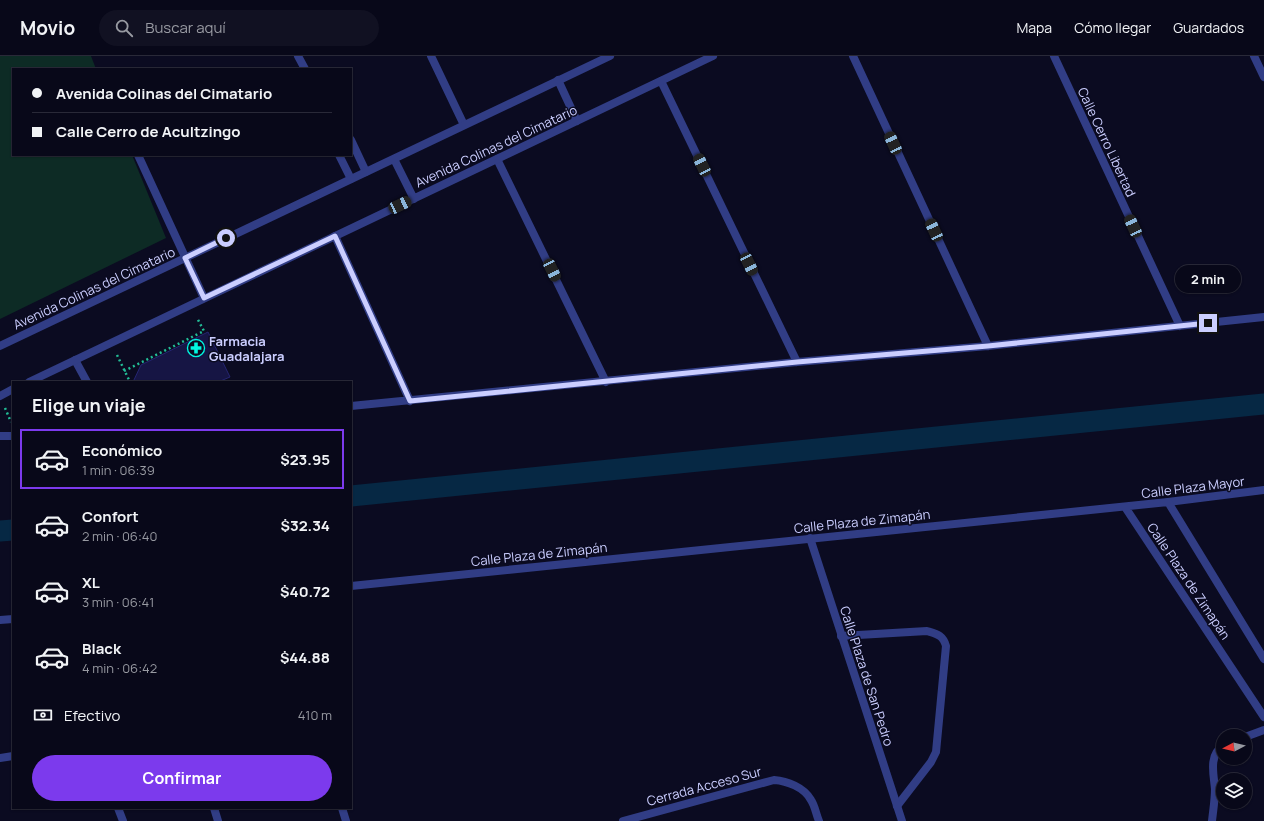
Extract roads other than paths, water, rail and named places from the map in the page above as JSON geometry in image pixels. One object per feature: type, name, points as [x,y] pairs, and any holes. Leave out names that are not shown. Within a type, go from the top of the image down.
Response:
[{"type":"street","points":[[298,56],[304,68]]},
{"type":"street","points":[[431,56],[464,125]]},
{"type":"street","name":"Avenida Colinas del Cimatario","points":[[0,346],[610,56]]},
{"type":"street","name":"Avenida Colinas del Cimatario","points":[[31,381],[713,56]]},
{"type":"street","points":[[853,56],[988,346]]},
{"type":"street","name":"Calle Cerro Libertad","points":[[1054,56],[1180,326]]},
{"type":"street","points":[[1254,56],[1264,77]]},
{"type":"street","points":[[558,80],[577,121]]},
{"type":"street","points":[[661,81],[797,362]]},
{"type":"street","points":[[352,142],[366,172]]},
{"type":"street","points":[[138,156],[204,298]]},
{"type":"street","points":[[340,156],[351,179]]},
{"type":"street","points":[[394,158],[414,199]]},
{"type":"street","points":[[497,158],[606,382]]},
{"type":"street","points":[[335,236],[410,401]]},
{"type":"street","points":[[352,406],[797,362],[988,346],[1264,317]]},
{"type":"street","points":[[75,360],[86,381]]},
{"type":"street","points":[[0,396],[12,390]]},
{"type":"street","points":[[0,436],[12,436]]},
{"type":"street","name":"Calle Plaza Mayor","points":[[1125,508],[1264,490]]},
{"type":"street","name":"Calle Plaza de Zimapán","points":[[1168,502],[1264,659]]},
{"type":"street","name":"Calle Plaza de Zimapán","points":[[352,586],[810,538],[1125,508],[1264,717]]},
{"type":"street","name":"Calle Plaza de San Pedro","points":[[810,538],[902,821]]},
{"type":"street","points":[[0,620],[12,619]]},
{"type":"street","points":[[841,636],[927,631],[939,634],[944,639],[946,646],[936,752],[931,762],[897,806]]},
{"type":"street","points":[[1252,734],[1264,730]]},
{"type":"street","points":[[1212,821],[1215,790],[1212,766],[1216,752]]},
{"type":"street","points":[[0,758],[12,756]]},
{"type":"street","name":"Cerrada Acceso Sur","points":[[623,821],[774,780],[785,781],[797,787],[811,799],[819,821]]},
{"type":"street","points":[[118,809],[123,821]]},
{"type":"street","points":[[214,809],[218,821]]},
{"type":"street","points":[[342,809],[346,821]]},
{"type":"waterway","points":[[352,496],[1264,404]]},
{"type":"waterway","points":[[0,531],[12,530]]},
{"type":"place","name":"Farmacia Guadalajara","points":[[196,348]]}]
